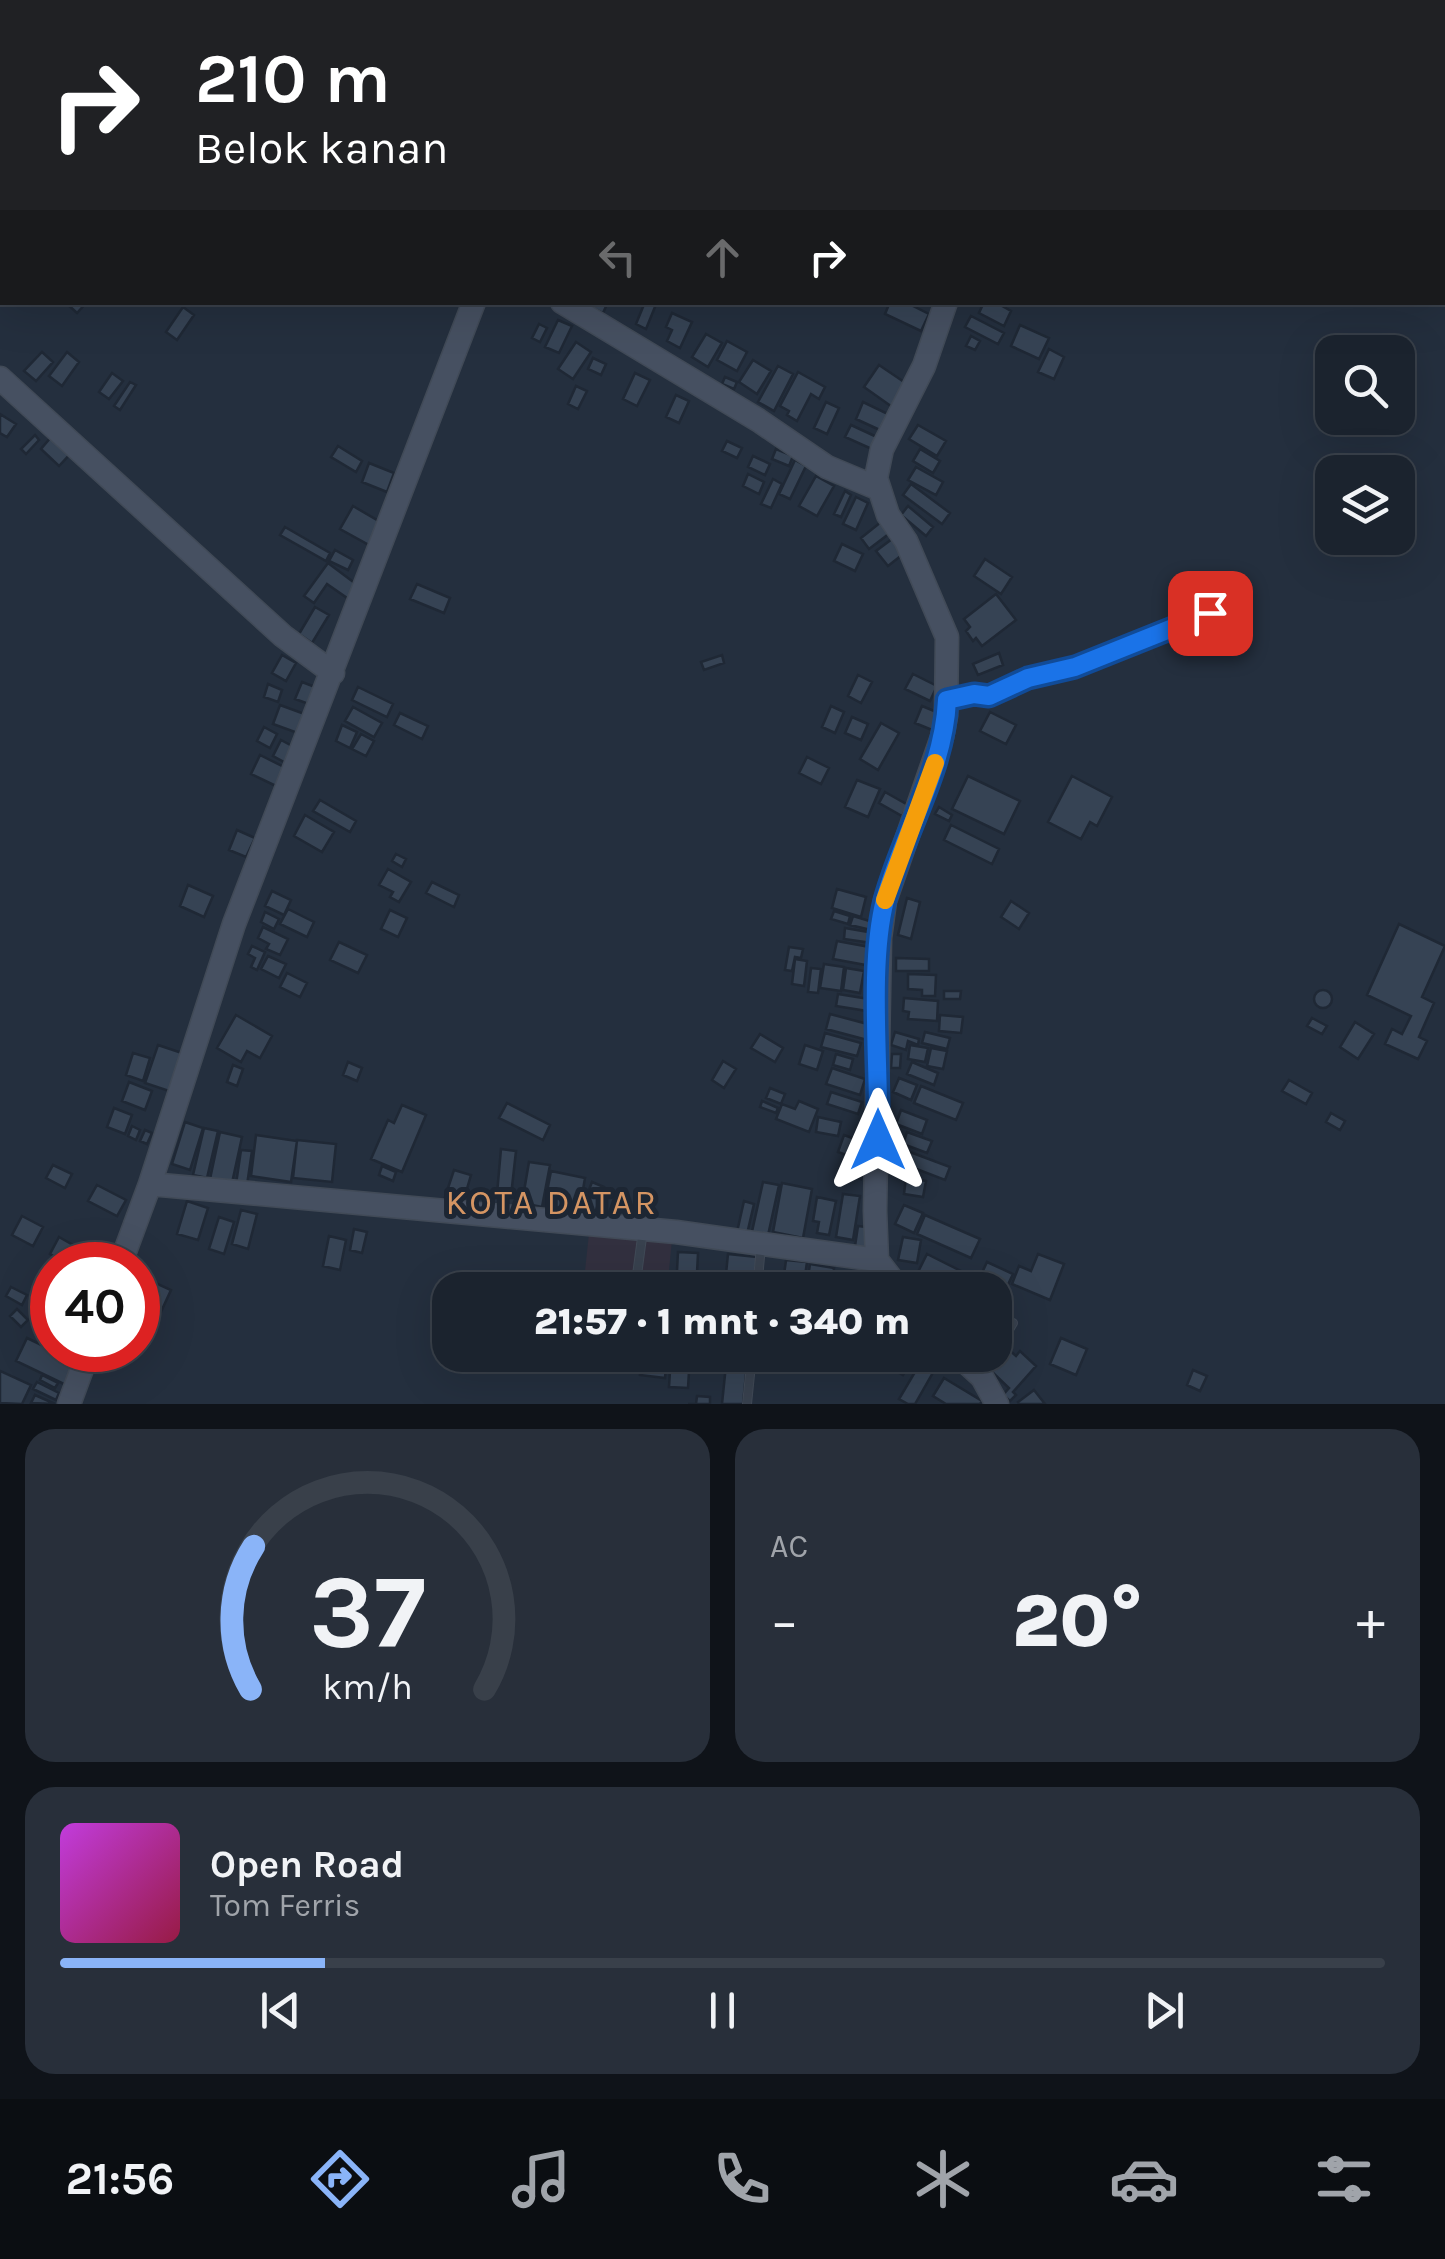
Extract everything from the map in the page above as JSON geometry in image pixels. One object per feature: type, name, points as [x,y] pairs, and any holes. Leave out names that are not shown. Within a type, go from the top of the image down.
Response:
[{"type":"street","points":[[129,1242],[234,924],[473,305]]},
{"type":"street","points":[[567,305],[758,420],[828,467],[878,488]]},
{"type":"street","points":[[886,1272],[877,1260],[875,1211],[881,919],[934,764],[947,700],[947,637],[906,541],[888,515],[878,488],[877,468],[882,449],[924,366],[945,305]]},
{"type":"street","points":[[0,378],[284,636],[334,673]]},
{"type":"street","points":[[947,700],[974,694],[989,696],[1028,678],[1075,667],[1210,613],[1227,592]]},
{"type":"street","points":[[150,1184],[643,1230],[877,1260]]},
{"type":"street","points":[[69,1404],[81,1372]]},
{"type":"street","points":[[977,1372],[998,1404]]},
{"type":"lane","points":[[638,1272],[643,1230]]},
{"type":"lane","points":[[759,1272],[761,1246]]},
{"type":"lane","points":[[747,1404],[750,1372]]},
{"type":"lane","points":[[982,1377],[985,1372]]},
{"type":"shaded area","points":[[589,1233],[672,1240],[669,1272],[585,1272]]},
{"type":"building","points":[[68,305],[84,305],[77,313]]},
{"type":"building","points":[[592,305],[607,305],[603,313]]},
{"type":"building","points":[[644,305],[656,305],[646,329],[636,324]]},
{"type":"building","points":[[889,305],[911,305],[929,314],[921,331],[885,314]]},
{"type":"building","points":[[983,305],[1000,305],[1011,311],[1004,326],[979,313]]},
{"type":"building","points":[[183,307],[194,315],[177,340],[166,332]]},
{"type":"building","points":[[672,313],[692,322],[680,348],[667,341],[672,330],[666,327]]},
{"type":"building","points":[[971,316],[1004,333],[998,344],[965,327]]},
{"type":"building","points":[[558,320],[572,326],[559,353],[545,347]]},
{"type":"building","points":[[539,324],[547,328],[540,342],[532,338]]},
{"type":"building","points":[[1020,325],[1049,338],[1039,359],[1011,346]]},
{"type":"building","points":[[706,334],[722,343],[708,367],[692,357]]},
{"type":"building","points":[[971,336],[980,341],[975,350],[966,346]]},
{"type":"building","points":[[727,341],[747,352],[737,371],[717,360]]},
{"type":"building","points":[[576,342],[591,352],[573,379],[558,369]]},
{"type":"building","points":[[1049,349],[1064,357],[1054,379],[1038,372]]},
{"type":"building","points":[[42,352],[53,362],[36,381],[24,371]]},
{"type":"building","points":[[67,352],[79,362],[62,386],[49,376]]},
{"type":"building","points":[[593,358],[606,364],[601,375],[588,369]]},
{"type":"building","points":[[753,360],[771,371],[757,394],[739,382]]},
{"type":"building","points":[[879,365],[910,386],[895,409],[864,387]]},
{"type":"building","points":[[778,366],[793,374],[774,411],[758,402]]},
{"type":"building","points":[[798,372],[825,387],[819,399],[811,394],[797,421],[780,406]]},
{"type":"building","points":[[112,373],[123,381],[109,399],[99,392]]},
{"type":"building","points":[[635,373],[650,380],[637,406],[623,399]]},
{"type":"building","points":[[725,377],[737,382],[734,389],[722,384]]},
{"type":"building","points":[[130,382],[136,385],[120,410],[114,406]]},
{"type":"building","points":[[576,386],[587,391],[578,409],[568,404]]},
{"type":"building","points":[[676,395],[689,401],[679,423],[666,417]]},
{"type":"building","points":[[826,402],[839,408],[827,434],[814,428]]},
{"type":"building","points":[[863,402],[890,415],[882,431],[856,419]]},
{"type":"building","points":[[0,414],[16,424],[7,437],[0,433]]},
{"type":"building","points":[[851,425],[879,438],[874,450],[845,437]]},
{"type":"building","points":[[918,425],[946,441],[937,456],[909,439]]},
{"type":"building","points":[[35,435],[39,440],[26,454],[21,449]]},
{"type":"building","points":[[52,436],[71,453],[59,466],[41,449]]},
{"type":"building","points":[[727,441],[742,448],[737,458],[722,451]]},
{"type":"building","points":[[338,446],[362,461],[356,472],[331,457]]},
{"type":"building","points":[[776,449],[793,456],[789,466],[772,459]]},
{"type":"building","points":[[920,449],[940,461],[933,473],[913,461]]},
{"type":"building","points":[[753,456],[770,464],[765,475],[748,467]]},
{"type":"building","points":[[795,460],[806,466],[790,499],[779,494]]},
{"type":"building","points":[[369,463],[394,473],[387,492],[362,482]]},
{"type":"building","points":[[916,467],[943,482],[936,495],[908,480]]},
{"type":"building","points":[[748,474],[764,482],[759,494],[743,486]]},
{"type":"building","points":[[816,476],[834,486],[817,516],[799,506]]},
{"type":"building","points":[[773,479],[782,484],[771,508],[761,504]]},
{"type":"building","points":[[911,484],[950,513],[942,524],[903,495]]},
{"type":"building","points":[[845,491],[851,495],[841,517],[834,514]]},
{"type":"building","points":[[856,497],[868,503],[856,530],[843,524]]},
{"type":"building","points":[[353,506],[382,523],[369,545],[340,529]]},
{"type":"building","points":[[908,506],[933,527],[926,536],[901,515]]},
{"type":"building","points":[[881,522],[890,533],[869,549],[861,538]]},
{"type":"building","points":[[285,527],[330,553],[326,561],[280,535]]},
{"type":"building","points":[[896,536],[907,551],[888,566],[876,551]]},
{"type":"building","points":[[842,544],[863,554],[855,571],[834,561]]},
{"type":"building","points":[[335,550],[353,560],[348,570],[329,561]]},
{"type":"building","points":[[985,559],[1012,577],[1001,594],[974,576]]},
{"type":"building","points":[[328,563],[360,587],[350,600],[327,584],[314,603],[304,596]]},
{"type":"building","points":[[417,584],[450,598],[444,613],[410,599]]},
{"type":"building","points":[[996,594],[1016,620],[982,646],[966,631],[970,627],[964,619]]},
{"type":"building","points":[[315,607],[329,615],[312,643],[299,634]]},
{"type":"building","points":[[1236,609],[1250,616],[1242,630],[1229,623]]},
{"type":"building","points":[[999,653],[1003,665],[978,675],[973,664]]},
{"type":"building","points":[[282,655],[296,663],[286,681],[272,673]]},
{"type":"building","points":[[722,655],[724,663],[704,670],[701,662]]},
{"type":"building","points":[[913,674],[937,686],[930,701],[905,689]]},
{"type":"building","points":[[858,675],[872,682],[861,703],[848,696]]},
{"type":"building","points":[[302,682],[323,690],[317,707],[295,699]]},
{"type":"building","points":[[268,684],[282,690],[278,702],[264,697]]},
{"type":"building","points":[[358,687],[393,704],[387,717],[352,700]]},
{"type":"building","points":[[280,705],[310,716],[303,735],[273,724]]},
{"type":"building","points":[[831,706],[844,712],[835,733],[822,727]]},
{"type":"building","points":[[922,706],[944,715],[937,732],[915,723]]},
{"type":"building","points":[[353,707],[382,723],[374,737],[345,721]]},
{"type":"building","points":[[990,712],[1016,725],[1006,744],[980,731]]},
{"type":"building","points":[[400,713],[428,726],[422,739],[394,725]]},
{"type":"building","points":[[852,717],[868,724],[861,740],[845,733]]},
{"type":"building","points":[[881,723],[899,733],[878,770],[860,759]]},
{"type":"building","points":[[342,725],[357,732],[350,748],[336,741]]},
{"type":"building","points":[[264,727],[277,734],[270,748],[257,741]]},
{"type":"building","points":[[361,734],[374,741],[366,756],[352,749]]},
{"type":"building","points":[[281,740],[294,747],[286,763],[273,756]]},
{"type":"building","points":[[260,755],[286,768],[276,786],[251,774]]},
{"type":"building","points":[[807,757],[829,768],[821,784],[799,773]]},
{"type":"building","points":[[968,776],[1020,801],[1004,834],[952,809]]},
{"type":"building","points":[[1072,776],[1112,797],[1097,826],[1090,822],[1081,839],[1048,822]]},
{"type":"building","points":[[857,780],[880,789],[868,817],[845,807]]},
{"type":"building","points":[[885,792],[908,805],[902,816],[879,803]]},
{"type":"building","points":[[320,800],[356,821],[350,832],[313,811]]},
{"type":"building","points":[[939,807],[952,815],[949,821],[935,814]]},
{"type":"building","points":[[305,815],[334,832],[322,852],[294,836]]},
{"type":"building","points":[[951,825],[999,849],[992,864],[944,840]]},
{"type":"building","points":[[237,830],[255,838],[246,857],[229,850]]},
{"type":"building","points":[[396,854],[406,859],[402,867],[392,861]]},
{"type":"building","points":[[388,869],[411,882],[399,902],[390,897],[393,892],[379,885]]},
{"type":"building","points":[[432,882],[459,895],[454,907],[426,893]]},
{"type":"building","points":[[188,885],[213,896],[204,917],[180,906]]},
{"type":"building","points":[[837,889],[866,897],[861,917],[832,908]]},
{"type":"building","points":[[272,891],[291,900],[284,915],[265,906]]},
{"type":"building","points":[[907,898],[920,902],[911,939],[898,935]]},
{"type":"building","points":[[1011,901],[1029,913],[1019,929],[1001,917]]},
{"type":"building","points":[[288,909],[314,922],[307,937],[280,924]]},
{"type":"building","points":[[390,910],[407,918],[398,937],[381,929]]},
{"type":"building","points":[[834,911],[850,916],[848,924],[831,919]]},
{"type":"building","points":[[265,912],[279,919],[274,929],[261,922]]},
{"type":"building","points":[[853,916],[873,922],[871,930],[850,925]]},
{"type":"building","points":[[1399,924],[1445,946],[1422,997],[1434,1003],[1419,1037],[1427,1041],[1418,1059],[1385,1044],[1392,1029],[1402,1034],[1411,1016],[1367,995]]},
{"type":"building","points":[[263,927],[288,939],[280,955],[266,949],[269,944],[258,938]]},
{"type":"building","points":[[845,928],[874,933],[872,943],[844,939]]},
{"type":"building","points":[[837,941],[875,948],[871,966],[833,959]]},
{"type":"building","points":[[339,942],[367,955],[358,973],[330,960]]},
{"type":"building","points":[[252,946],[265,952],[257,970],[251,967],[255,958],[248,954]]},
{"type":"building","points":[[789,947],[803,949],[801,958],[795,957],[792,971],[785,970]]},
{"type":"building","points":[[268,956],[286,964],[279,978],[261,969]]},
{"type":"building","points":[[896,958],[929,959],[929,971],[896,971]]},
{"type":"building","points":[[795,959],[807,961],[804,986],[792,984]]},
{"type":"building","points":[[824,964],[844,967],[841,991],[820,988]]},
{"type":"building","points":[[811,968],[821,969],[818,993],[808,992]]},
{"type":"building","points":[[846,968],[864,971],[860,993],[843,990]]},
{"type":"building","points":[[287,973],[307,983],[300,997],[280,987]]},
{"type":"building","points":[[908,974],[936,975],[935,996],[922,996],[922,990],[908,989]]},
{"type":"building","points":[[1323,990],[1332,999],[1323,1008],[1314,999]]},
{"type":"building","points":[[944,991],[961,991],[960,999],[944,999]]},
{"type":"building","points":[[838,994],[869,999],[867,1011],[836,1006]]},
{"type":"building","points":[[904,998],[938,1001],[937,1021],[908,1019],[909,1012],[903,1011]]},
{"type":"building","points":[[830,1014],[875,1026],[871,1041],[826,1029]]},
{"type":"building","points":[[236,1015],[272,1036],[260,1058],[247,1051],[241,1062],[217,1048]]},
{"type":"building","points":[[940,1015],[963,1017],[961,1033],[939,1031]]},
{"type":"building","points":[[1312,1018],[1327,1026],[1322,1034],[1307,1026]]},
{"type":"building","points":[[1355,1022],[1374,1034],[1358,1059],[1340,1047]]},
{"type":"building","points":[[895,1032],[919,1039],[918,1045],[908,1041],[906,1050],[891,1045]]},
{"type":"building","points":[[925,1032],[950,1038],[947,1049],[922,1043]]},
{"type":"building","points":[[825,1033],[861,1043],[857,1056],[821,1047]]},
{"type":"building","points":[[760,1034],[783,1048],[775,1062],[751,1048]]},
{"type":"building","points":[[158,1045],[185,1054],[172,1092],[145,1083]]},
{"type":"building","points":[[805,1045],[823,1051],[817,1070],[799,1064]]},
{"type":"building","points":[[910,1045],[928,1048],[925,1062],[908,1059]]},
{"type":"building","points":[[931,1048],[947,1051],[943,1069],[927,1066]]},
{"type":"building","points":[[133,1053],[150,1058],[143,1081],[126,1075]]},
{"type":"building","points":[[836,1054],[853,1059],[850,1070],[833,1065]]},
{"type":"building","points":[[892,1054],[901,1054],[900,1068],[891,1068]]},
{"type":"building","points":[[723,1061],[736,1069],[724,1088],[712,1080]]},
{"type":"building","points":[[348,1062],[362,1068],[357,1081],[343,1075]]},
{"type":"building","points":[[912,1062],[938,1073],[934,1085],[907,1074]]},
{"type":"building","points":[[233,1065],[243,1069],[237,1086],[227,1082]]},
{"type":"building","points":[[832,1068],[865,1079],[860,1095],[826,1084]]},
{"type":"building","points":[[899,1078],[917,1085],[911,1100],[893,1092]]},
{"type":"building","points":[[1289,1080],[1312,1093],[1306,1104],[1282,1091]]},
{"type":"building","points":[[129,1082],[152,1091],[145,1110],[122,1101]]},
{"type":"building","points":[[921,1086],[963,1103],[956,1120],[914,1103]]},
{"type":"building","points":[[770,1088],[785,1094],[781,1104],[766,1098]]},
{"type":"building","points":[[831,1092],[862,1102],[858,1114],[827,1104]]},
{"type":"building","points":[[762,1101],[778,1108],[776,1113],[760,1107]]},
{"type":"building","points":[[799,1101],[818,1109],[809,1132],[776,1119],[782,1104],[795,1109]]},
{"type":"building","points":[[507,1103],[550,1125],[543,1140],[499,1118]]},
{"type":"building","points":[[402,1105],[426,1115],[402,1172],[371,1159],[388,1120],[394,1123]]},
{"type":"building","points":[[114,1108],[132,1115],[125,1134],[107,1127]]},
{"type":"building","points":[[901,1110],[927,1120],[922,1134],[896,1124]]},
{"type":"building","points":[[1331,1113],[1345,1121],[1340,1130],[1326,1122]]},
{"type":"building","points":[[818,1117],[841,1122],[838,1136],[816,1132]]},
{"type":"building","points":[[185,1122],[203,1128],[190,1170],[172,1164]]},
{"type":"building","points":[[132,1126],[140,1130],[136,1140],[128,1136]]},
{"type":"building","points":[[204,1128],[218,1131],[207,1178],[193,1175]]},
{"type":"building","points":[[145,1130],[152,1133],[147,1144],[140,1141]]},
{"type":"building","points":[[220,1132],[242,1137],[232,1183],[210,1179]]},
{"type":"building","points":[[907,1132],[932,1141],[927,1153],[903,1144]]},
{"type":"building","points":[[256,1135],[297,1141],[291,1182],[251,1176]]},
{"type":"building","points":[[844,1135],[874,1146],[868,1163],[838,1152]]},
{"type":"building","points":[[297,1140],[336,1144],[332,1182],[293,1178]]},
{"type":"building","points":[[501,1149],[516,1151],[511,1196],[497,1194]]},
{"type":"building","points":[[241,1150],[252,1151],[247,1185],[236,1184]]},
{"type":"building","points":[[910,1152],[950,1167],[945,1180],[906,1165]]},
{"type":"building","points":[[847,1161],[865,1168],[861,1179],[843,1172]]},
{"type":"building","points":[[529,1162],[550,1165],[542,1207],[522,1203]]},
{"type":"building","points":[[53,1165],[72,1174],[65,1188],[46,1178]]},
{"type":"building","points":[[382,1166],[396,1172],[393,1181],[379,1175]]},
{"type":"building","points":[[454,1170],[471,1175],[461,1209],[443,1203]]},
{"type":"building","points":[[551,1171],[585,1178],[579,1213],[544,1207]]},
{"type":"building","points":[[906,1177],[926,1181],[923,1197],[904,1194]]},
{"type":"building","points":[[592,1182],[604,1187],[595,1213],[582,1208]]},
{"type":"building","points":[[763,1182],[779,1185],[767,1240],[751,1236]]},
{"type":"building","points":[[782,1183],[812,1189],[803,1238],[773,1232]]},
{"type":"building","points":[[97,1185],[126,1200],[117,1216],[88,1201]]},
{"type":"building","points":[[843,1194],[860,1196],[853,1240],[836,1237]]},
{"type":"building","points":[[817,1197],[836,1201],[829,1235],[817,1233],[819,1222],[813,1221]]},
{"type":"building","points":[[187,1201],[208,1208],[198,1240],[177,1234]]},
{"type":"building","points":[[744,1201],[754,1204],[747,1234],[737,1232]]},
{"type":"building","points":[[904,1205],[923,1213],[914,1233],[895,1224]]},
{"type":"building","points":[[241,1210],[257,1214],[248,1249],[232,1244]]},
{"type":"building","points":[[925,1215],[980,1239],[971,1258],[917,1234]]},
{"type":"building","points":[[22,1216],[43,1227],[30,1244],[12,1235]]},
{"type":"building","points":[[219,1217],[234,1222],[224,1254],[209,1249]]},
{"type":"building","points":[[858,1226],[874,1228],[871,1249],[855,1246]]},
{"type":"building","points":[[354,1229],[367,1232],[362,1253],[350,1250]]},
{"type":"building","points":[[329,1236],[346,1240],[340,1270],[323,1266]]},
{"type":"building","points":[[903,1237],[921,1240],[917,1263],[898,1260]]},
{"type":"building","points":[[678,1252],[698,1253],[697,1272],[677,1271]]},
{"type":"building","points":[[728,1254],[757,1257],[755,1272],[726,1272]]},
{"type":"building","points":[[927,1254],[963,1272],[918,1272]]},
{"type":"building","points":[[1038,1254],[1064,1264],[1050,1300],[1012,1284],[1019,1266],[1031,1271]]},
{"type":"building","points":[[786,1260],[807,1262],[806,1272],[784,1272]]},
{"type":"building","points":[[987,1262],[1009,1272],[982,1272]]},
{"type":"building","points":[[810,1264],[834,1268],[833,1272],[809,1272]]},
{"type":"building","points":[[160,1285],[171,1290],[160,1314]]},
{"type":"building","points":[[11,1287],[27,1295],[22,1305],[6,1296]]},
{"type":"building","points":[[17,1309],[28,1320],[21,1327],[10,1316]]},
{"type":"building","points":[[27,1338],[30,1339],[30,1368],[16,1361]]},
{"type":"building","points":[[1061,1338],[1087,1349],[1076,1375],[1050,1364]]},
{"type":"building","points":[[1020,1351],[1036,1366],[1010,1401],[1003,1395],[1009,1388],[992,1372],[1012,1372],[1012,1352],[1016,1356]]},
{"type":"building","points":[[1193,1370],[1207,1376],[1200,1391],[1187,1385]]},
{"type":"building","points":[[0,1371],[31,1385],[22,1404],[0,1403]]},
{"type":"building","points":[[39,1372],[72,1372],[66,1385]]},
{"type":"building","points":[[640,1372],[666,1372],[665,1378]]},
{"type":"building","points":[[670,1372],[689,1372],[688,1388],[669,1387]]},
{"type":"building","points":[[725,1372],[746,1372],[743,1404],[722,1404]]},
{"type":"building","points":[[915,1372],[933,1372],[915,1404],[899,1399]]},
{"type":"building","points":[[42,1375],[58,1383],[55,1388],[40,1380]]},
{"type":"building","points":[[944,1378],[982,1401],[946,1404],[933,1396]]},
{"type":"building","points":[[37,1382],[59,1393],[56,1400],[33,1389]]},
{"type":"building","points":[[1034,1390],[1045,1404],[1019,1404],[1018,1402]]},
{"type":"building","points":[[35,1395],[55,1404],[31,1403]]},
{"type":"building","points":[[697,1396],[710,1397],[710,1404],[696,1404]]},
{"type":"slow traffic","points":[[885,900],[935,763]]},
{"type":"district","name":"KOTA DATAR","points":[[552,1202]]},
{"type":"route","points":[[878,1140],[881,919],[934,764],[947,700],[974,694],[989,696],[1028,678],[1075,667],[1210,613]]}]
